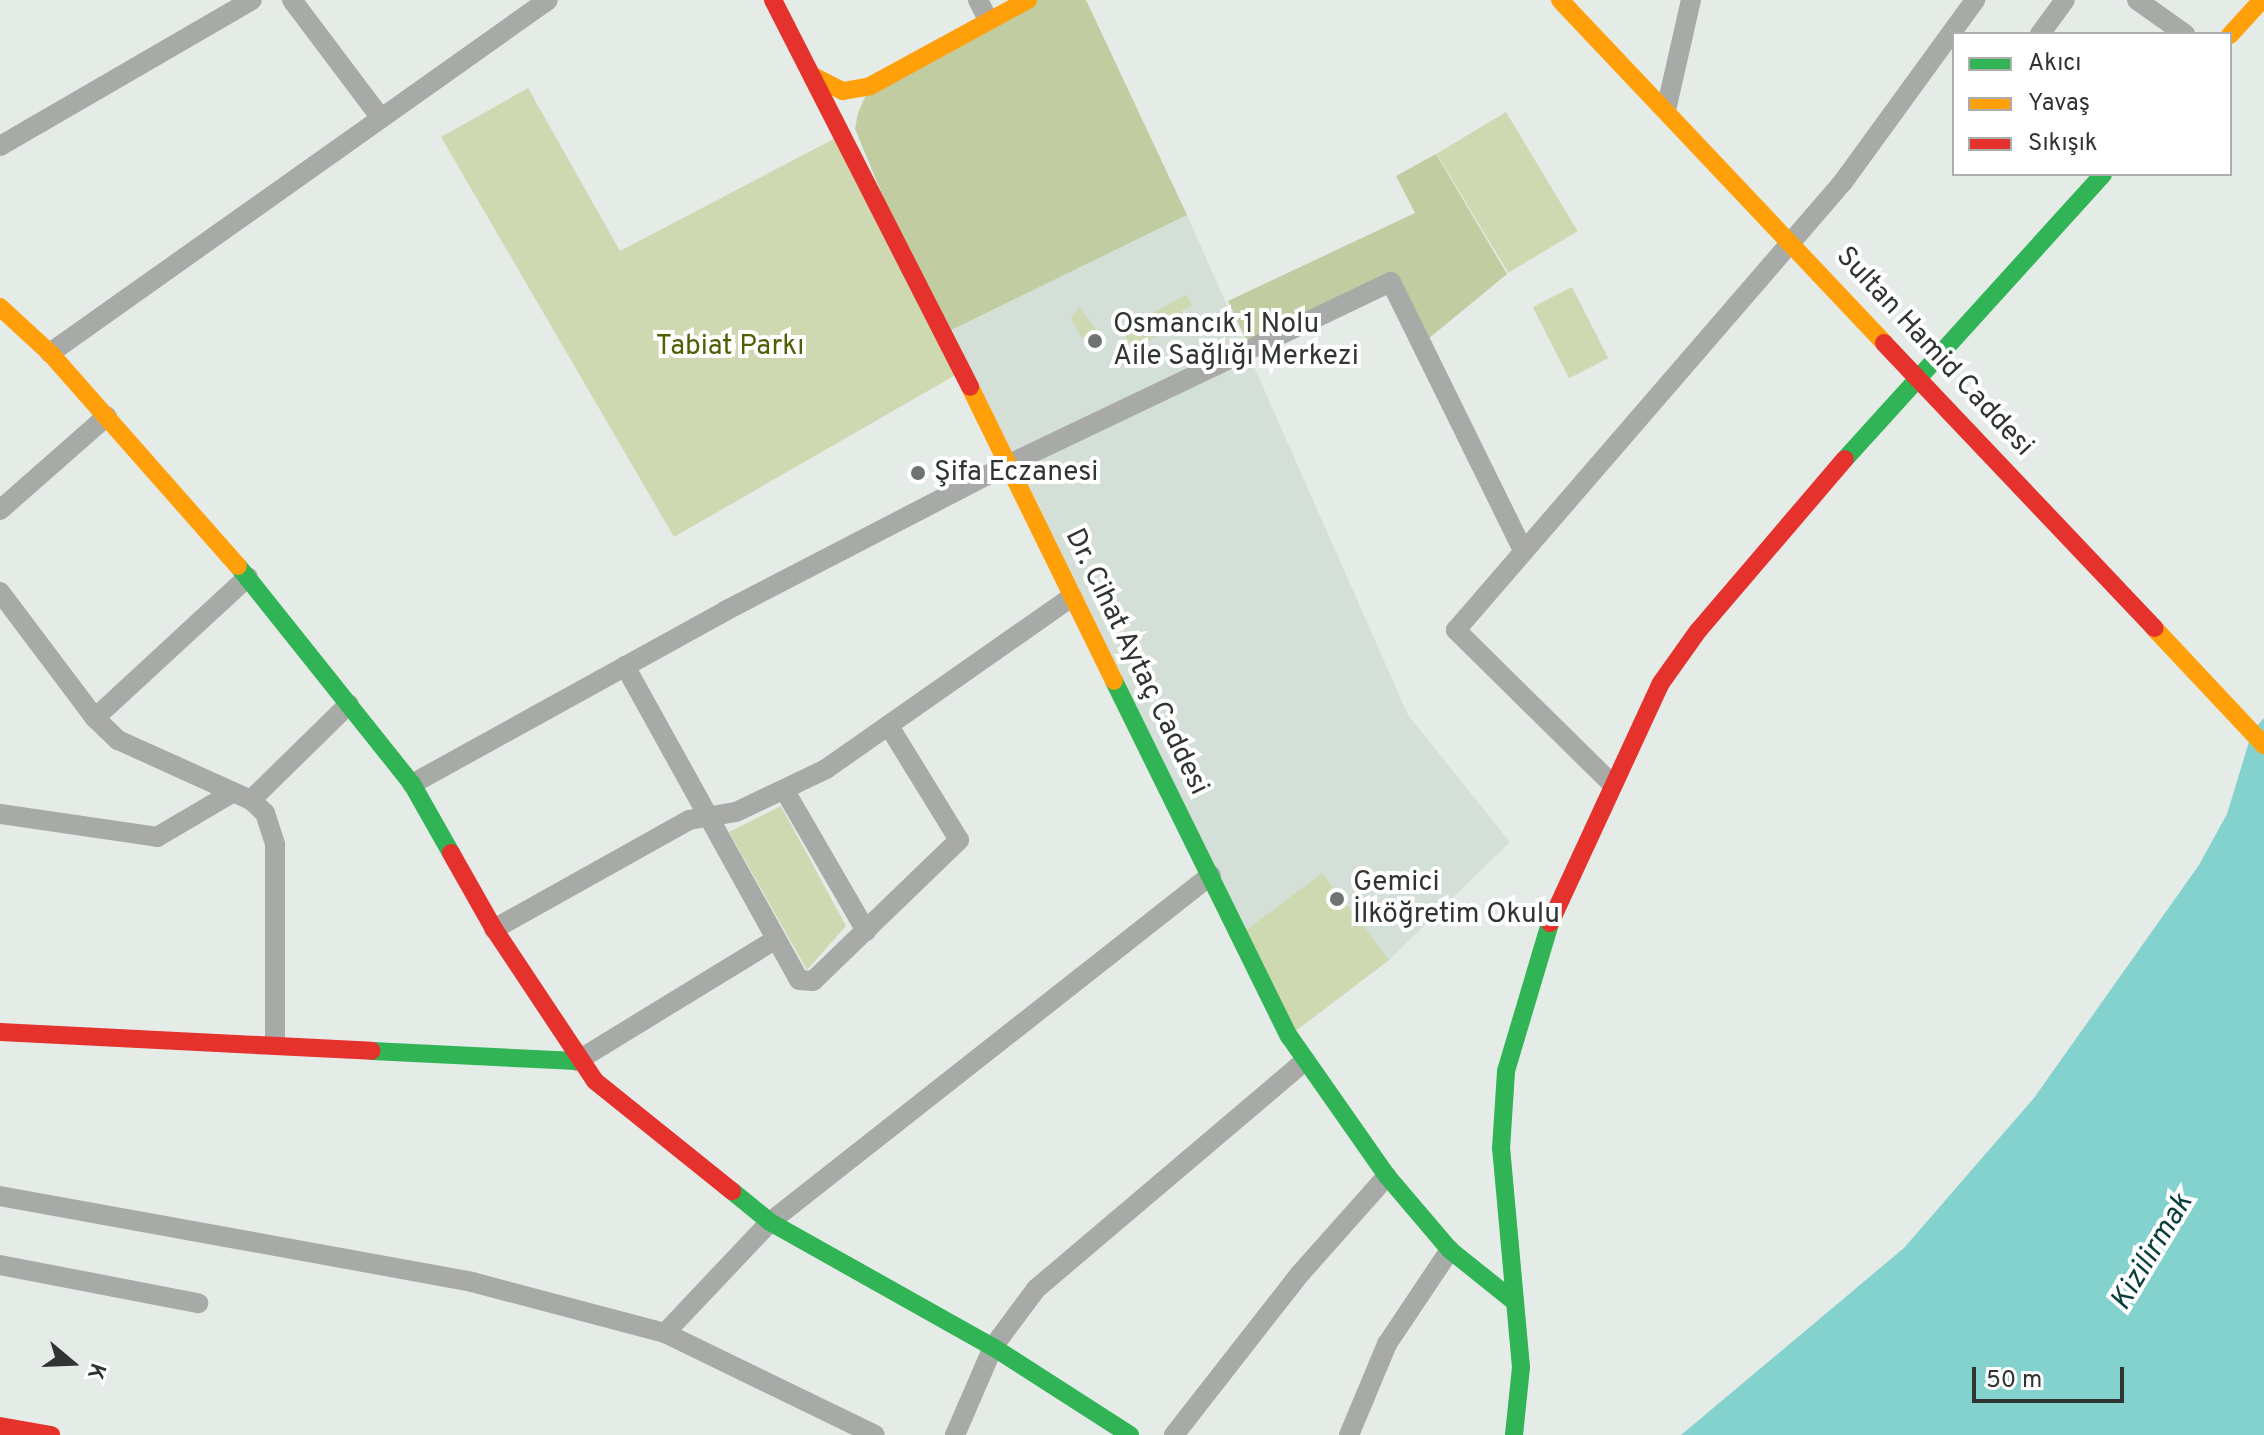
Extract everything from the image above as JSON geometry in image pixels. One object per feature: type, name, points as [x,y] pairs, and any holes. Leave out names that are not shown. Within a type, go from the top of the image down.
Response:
[{"type":"street","points":[[0,146],[252,0]]},
{"type":"street","points":[[292,0],[381,118]]},
{"type":"street","points":[[50,353],[548,0]]},
{"type":"street","name":"Dr. Cihat Aytaç Caddesi","points":[[773,0],[857,157],[1211,875],[1258,978],[1305,1061],[1387,1176],[1450,1250],[1515,1302]]},
{"type":"street","points":[[978,0],[988,20]]},
{"type":"street","points":[[815,77],[843,91],[870,86],[1028,0]]},
{"type":"street","name":"Sultan Hamid Caddesi","points":[[1560,0],[2260,731]]},
{"type":"street","points":[[1666,110],[1691,0]]},
{"type":"street","points":[[1611,783],[1456,630],[1843,182],[1975,0]]},
{"type":"street","points":[[2041,32],[2065,0]]},
{"type":"street","points":[[2137,0],[2182,32]]},
{"type":"street","points":[[2232,33],[2262,0]]},
{"type":"street","points":[[857,157],[858,114],[870,86]]},
{"type":"street","points":[[1514,1435],[1521,1367],[1501,1149],[1506,1071],[1540,945],[1611,783],[1677,657],[1917,374],[2101,176]]},
{"type":"street","points":[[412,784],[625,666],[1007,465],[1391,282],[1523,550]]},
{"type":"street","points":[[0,307],[50,353],[248,577],[412,784],[494,929],[577,1061],[614,1098],[770,1222],[993,1347],[1130,1435]]},
{"type":"street","points":[[0,510],[107,416]]},
{"type":"street","points":[[95,718],[248,577]]},
{"type":"street","points":[[0,592],[95,718],[139,753],[241,796],[265,813],[275,844],[275,1045]]},
{"type":"street","points":[[494,929],[689,820],[736,812],[785,791],[890,728],[1072,597]]},
{"type":"street","points":[[625,666],[799,980],[813,981],[959,840],[890,728]]},
{"type":"street","points":[[0,814],[157,837],[241,796],[349,704]]},
{"type":"street","points":[[785,791],[866,931]]},
{"type":"street","points":[[665,1333],[770,1222],[1211,875]]},
{"type":"street","points":[[0,1040],[0,1033],[577,1061],[776,939]]},
{"type":"street","points":[[955,1435],[993,1347],[1018,1309],[1055,1271],[1305,1061]]},
{"type":"street","points":[[1174,1435],[1299,1275],[1387,1176]]},
{"type":"street","points":[[0,1196],[472,1282],[665,1333],[875,1435]]},
{"type":"street","points":[[1349,1435],[1387,1344],[1450,1250]]},
{"type":"street","points":[[0,1265],[198,1303]]},
{"type":"street","points":[[0,1426],[51,1435]]},
{"type":"shaded area","points":[[1187,215],[1408,715],[1510,842],[1389,960],[1289,1036],[941,335]]},
{"type":"green space","points":[[1031,0],[1086,0],[1187,215],[941,335],[855,129],[858,113],[870,86]]},
{"type":"green space","name":"Tabiat Parkı","points":[[528,88],[620,251],[845,133],[959,373],[674,537],[441,137]]},
{"type":"green space","points":[[1506,112],[1578,231],[1508,273],[1437,154]]},
{"type":"green space","points":[[1436,154],[1507,274],[1422,344],[1391,282],[1249,346],[1228,301],[1415,213],[1396,176]]},
{"type":"green space","points":[[1572,287],[1608,358],[1569,378],[1533,307]]},
{"type":"green space","points":[[1186,295],[1192,305],[1181,311],[1186,320],[1133,349],[1122,330]]},
{"type":"green space","points":[[1079,307],[1096,329],[1091,340],[1081,337],[1071,318]]},
{"type":"green space","points":[[781,806],[846,926],[807,970],[729,832]]},
{"type":"green space","points":[[1322,873],[1389,960],[1289,1036],[1238,936]]},
{"type":"water","name":"Kizilirmak","points":[[2264,718],[2264,1435],[1681,1435],[1904,1248],[2034,1098],[2199,865],[2227,814],[2252,732]]},
{"type":"traffic: fast","points":[[1845,459],[2101,176]]},
{"type":"traffic: fast","points":[[238,566],[412,784],[451,853]]},
{"type":"traffic: fast","points":[[1114,681],[1289,1036],[1387,1176],[1450,1250],[1515,1302]]},
{"type":"traffic: fast","points":[[1514,1435],[1521,1367],[1501,1149],[1506,1071],[1550,923]]},
{"type":"traffic: fast","points":[[372,1051],[577,1061]]},
{"type":"traffic: fast","points":[[732,1191],[770,1222],[993,1347],[1130,1435]]},
{"type":"traffic: slow","points":[[815,77],[843,91],[870,86],[1028,0]]},
{"type":"traffic: slow","points":[[1560,0],[1884,343]]},
{"type":"traffic: slow","points":[[2232,33],[2262,0]]},
{"type":"traffic: slow","points":[[0,307],[50,353],[238,566]]},
{"type":"traffic: slow","points":[[970,387],[1114,681]]},
{"type":"traffic: slow","points":[[2154,628],[2264,745]]},
{"type":"traffic: jam","points":[[773,0],[970,387]]},
{"type":"traffic: jam","points":[[1884,343],[2154,628]]},
{"type":"traffic: jam","points":[[1550,923],[1661,683],[1698,631],[1845,459]]},
{"type":"traffic: jam","points":[[451,853],[494,929],[595,1081],[732,1191]]},
{"type":"traffic: jam","points":[[0,1032],[372,1051]]},
{"type":"traffic: jam","points":[[0,1426],[51,1435]]},
{"type":"place","name":"Osmancık 1 Nolu Aile Sağlığı Merkezi","points":[[1095,341]]},
{"type":"place","name":"Şifa Eczanesi","points":[[918,473]]},
{"type":"place","name":"Gemici İlköğretim Okulu","points":[[1337,899]]}]
